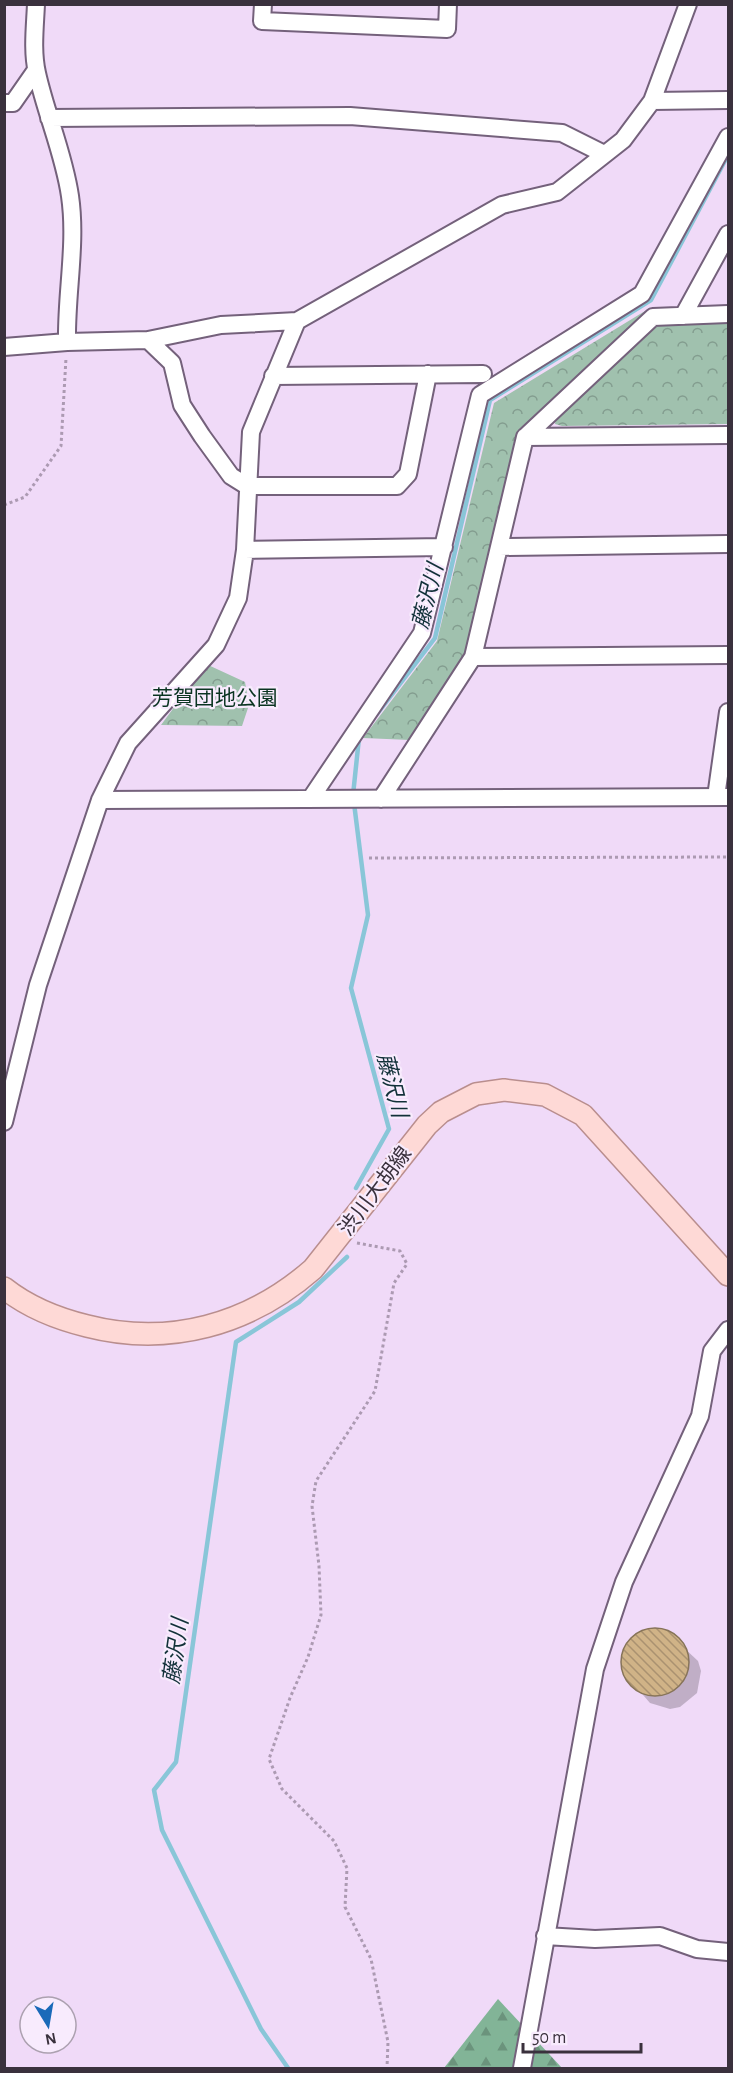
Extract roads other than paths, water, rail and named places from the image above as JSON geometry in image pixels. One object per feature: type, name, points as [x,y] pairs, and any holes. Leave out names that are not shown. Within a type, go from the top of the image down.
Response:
[{"type":"main road","name":"渋川大胡線","points":[[4,1288],[43,1311],[70,1322],[114,1333],[142,1335],[214,1326],[259,1307],[294,1285],[313,1269],[338,1240],[408,1147],[441,1112],[476,1094],[504,1090],[545,1095],[584,1115],[729,1275]]},
{"type":"street","points":[[36,4],[34,41],[36,70],[70,195],[72,234],[66,309],[67,342]]},
{"type":"street","points":[[263,4],[262,21],[447,29],[448,4]]},
{"type":"street","points":[[4,347],[67,342],[148,340],[221,325],[297,321],[502,205],[557,192],[622,140],[652,101],[688,4]]},
{"type":"street","points":[[4,103],[13,103],[36,70]]},
{"type":"street","points":[[652,101],[729,100]]},
{"type":"street","points":[[49,118],[350,116],[562,133],[604,154]]},
{"type":"street","points":[[311,798],[422,633],[480,395],[642,294],[729,137]]},
{"type":"street","points":[[683,316],[729,234]]},
{"type":"street","points":[[381,799],[473,657],[525,437],[653,317],[729,314]]},
{"type":"street","points":[[4,1122],[38,985],[100,800],[128,743],[216,645],[238,598],[245,550],[251,432],[297,321]]},
{"type":"street","points":[[148,340],[172,363],[182,405],[202,436],[231,476],[247,486],[397,486],[408,474],[428,374]]},
{"type":"street","points":[[273,376],[483,374]]},
{"type":"street","points":[[525,437],[729,435]]},
{"type":"street","points":[[500,547],[729,544]]},
{"type":"street","points":[[245,550],[444,547]]},
{"type":"street","points":[[473,657],[729,655]]},
{"type":"street","points":[[100,800],[722,797],[729,712]]},
{"type":"street","points":[[522,2068],[595,1669],[624,1582],[699,1416],[712,1351],[729,1330]]},
{"type":"street","points":[[545,1936],[595,1939],[660,1936],[697,1949],[729,1952]]},
{"type":"waterway","name":"藤沢川","points":[[377,714],[435,638],[490,400],[651,300],[728,155]]},
{"type":"waterway","name":"藤沢川","points":[[353,795],[359,738]]},
{"type":"waterway","name":"藤沢川","points":[[354,803],[368,915],[351,988],[389,1129],[356,1188]]},
{"type":"waterway","name":"藤沢川","points":[[288,2068],[261,2029],[162,1830],[154,1790],[176,1762],[236,1342],[299,1302],[347,1257]]},
{"type":"park label","name":"芳賀団地公園","points":[[215,698]]}]
